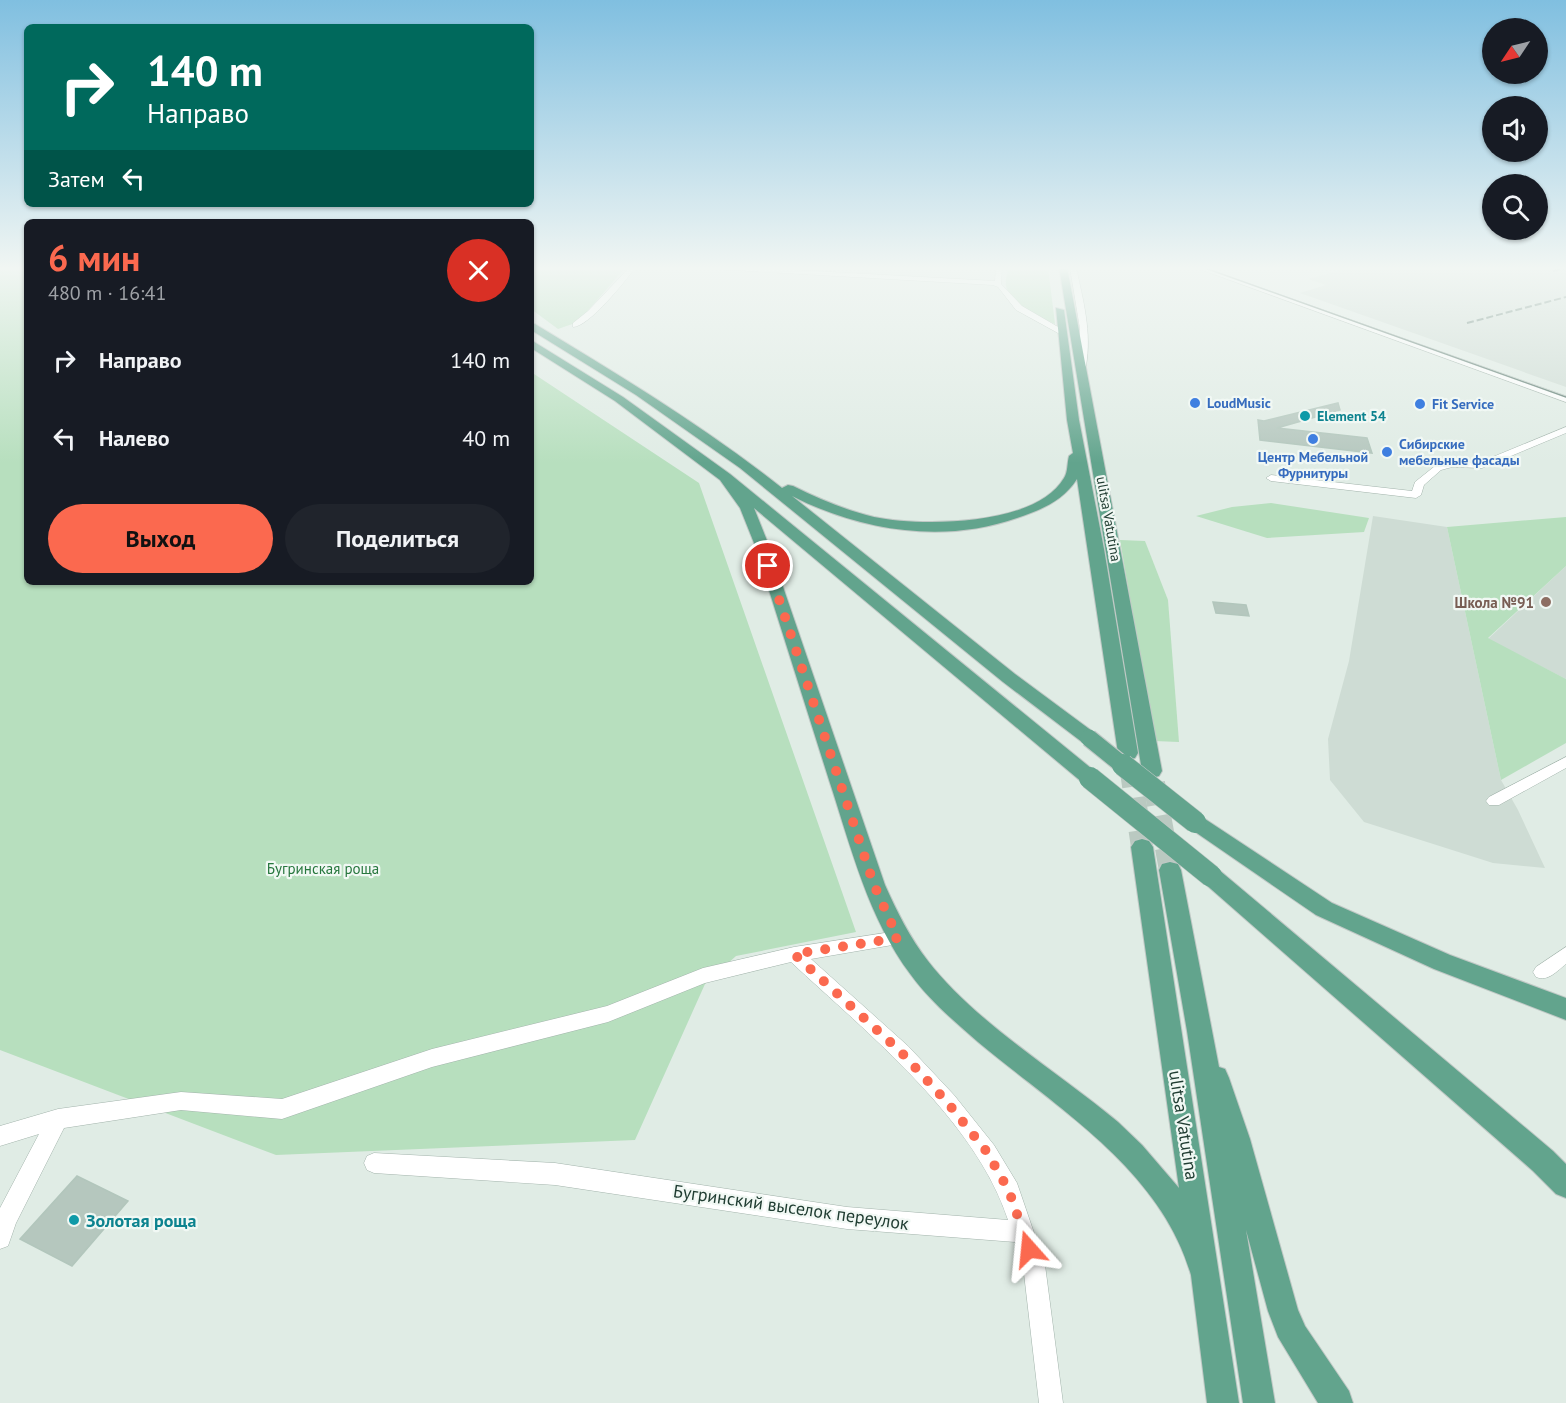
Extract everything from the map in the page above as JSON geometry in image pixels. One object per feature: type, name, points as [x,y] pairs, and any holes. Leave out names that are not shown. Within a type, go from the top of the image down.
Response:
[{"type":"main road","points":[[542,332],[640,393],[745,465],[1009,678],[1196,822],[1324,909],[1442,962],[1566,1009]]},
{"type":"main road","name":"ulitsa Vatutina","points":[[1061,332],[1128,753]]},
{"type":"main road","name":"ulitsa Vatutina","points":[[1071,332],[1082,366],[1152,771]]},
{"type":"main road","points":[[534,345],[619,399],[725,477],[1211,876],[1543,1161],[1566,1184]]},
{"type":"main road","points":[[745,465],[806,499],[845,513],[900,525],[964,525],[995,521],[1019,514],[1042,504],[1062,491],[1073,476],[1078,441]]},
{"type":"main road","points":[[725,477],[747,508],[761,543],[874,885],[898,938],[929,981],[961,1011],[1125,1145],[1151,1174],[1173,1204],[1194,1238],[1206,1275]]},
{"type":"main road","name":"ulitsa Vatutina","points":[[1142,848],[1206,1275],[1222,1403]]},
{"type":"main road","name":"ulitsa Vatutina","points":[[1170,870],[1200,1031],[1259,1403]]},
{"type":"main road","points":[[1200,1031],[1236,1139],[1283,1311],[1294,1337],[1337,1403]]},
{"type":"street","points":[[1082,366],[1084,332]]},
{"type":"street","points":[[1384,332],[1566,399]]},
{"type":"street","points":[[1399,332],[1566,392]]},
{"type":"street","points":[[1272,478],[1416,495],[1419,484],[1438,468],[1451,464],[1479,466],[1566,430]]},
{"type":"street","points":[[1494,801],[1566,762]]},
{"type":"street","points":[[0,1136],[58,1119],[181,1101],[282,1109],[432,1058],[608,1014],[703,976],[794,954],[898,938]]},
{"type":"street","points":[[794,954],[901,1052],[947,1102],[987,1152],[1009,1191],[1034,1265],[1051,1403]]},
{"type":"street","points":[[1542,972],[1566,954]]},
{"type":"street","points":[[0,1238],[6,1219],[58,1119]]},
{"type":"street","name":"Бугринский выселок переулок","points":[[374,1163],[555,1174],[848,1218],[1024,1232]]},
{"type":"shaded area","points":[[1412,332],[1566,332],[1566,387]]},
{"type":"shaded area","points":[[1373,516],[1447,527],[1501,780],[1545,868],[1493,863],[1364,822],[1330,780],[1328,739],[1349,661]]},
{"type":"shaded area","name":"Школа №91","points":[[1566,566],[1566,679],[1488,639]]},
{"type":"green space","name":"Бугринская роща","points":[[0,332],[24,332],[24,585],[534,585],[534,374],[699,483],[856,932],[736,956],[705,984],[635,1140],[276,1155],[0,1050]]},
{"type":"green space","points":[[1271,503],[1369,518],[1364,532],[1267,538],[1196,516],[1232,507]]},
{"type":"green space","points":[[1566,517],[1566,566],[1488,638],[1566,679],[1566,743],[1501,780],[1447,527]]},
{"type":"green space","points":[[1120,540],[1145,541],[1168,600],[1179,742],[1154,741]]},
{"type":"building","name":"Центр Мебельной Фурнитуры","points":[[1338,403],[1340,410],[1277,428],[1367,438],[1372,453],[1260,440],[1258,420],[1264,421]]},
{"type":"building","points":[[1213,602],[1246,605],[1249,616],[1216,613]]},
{"type":"building","name":"Золотая роща","points":[[77,1176],[128,1201],[72,1266],[20,1239]]},
{"type":"tunnel","points":[[1130,765],[1142,847]]},
{"type":"tunnel","points":[[1154,783],[1170,870]]},
{"type":"tram line","points":[[1385,332],[1566,397]]},
{"type":"place","name":"LoudMusic","points":[[1195,403]]},
{"type":"place","name":"Fit Service","points":[[1420,404]]},
{"type":"place","name":"Element 54","points":[[1305,416]]},
{"type":"place","name":"Центр Мебельной Фурнитуры","points":[[1313,439]]},
{"type":"place","name":"Сибирские мебельные фасады","points":[[1387,452]]},
{"type":"place","name":"Школа №91","points":[[1546,602]]},
{"type":"place","name":"Золотая роща","points":[[74,1220]]},
{"type":"route","points":[[768,566],[874,885],[898,938],[794,954],[901,1052],[947,1102],[987,1152],[1009,1191],[1029,1249]]}]
